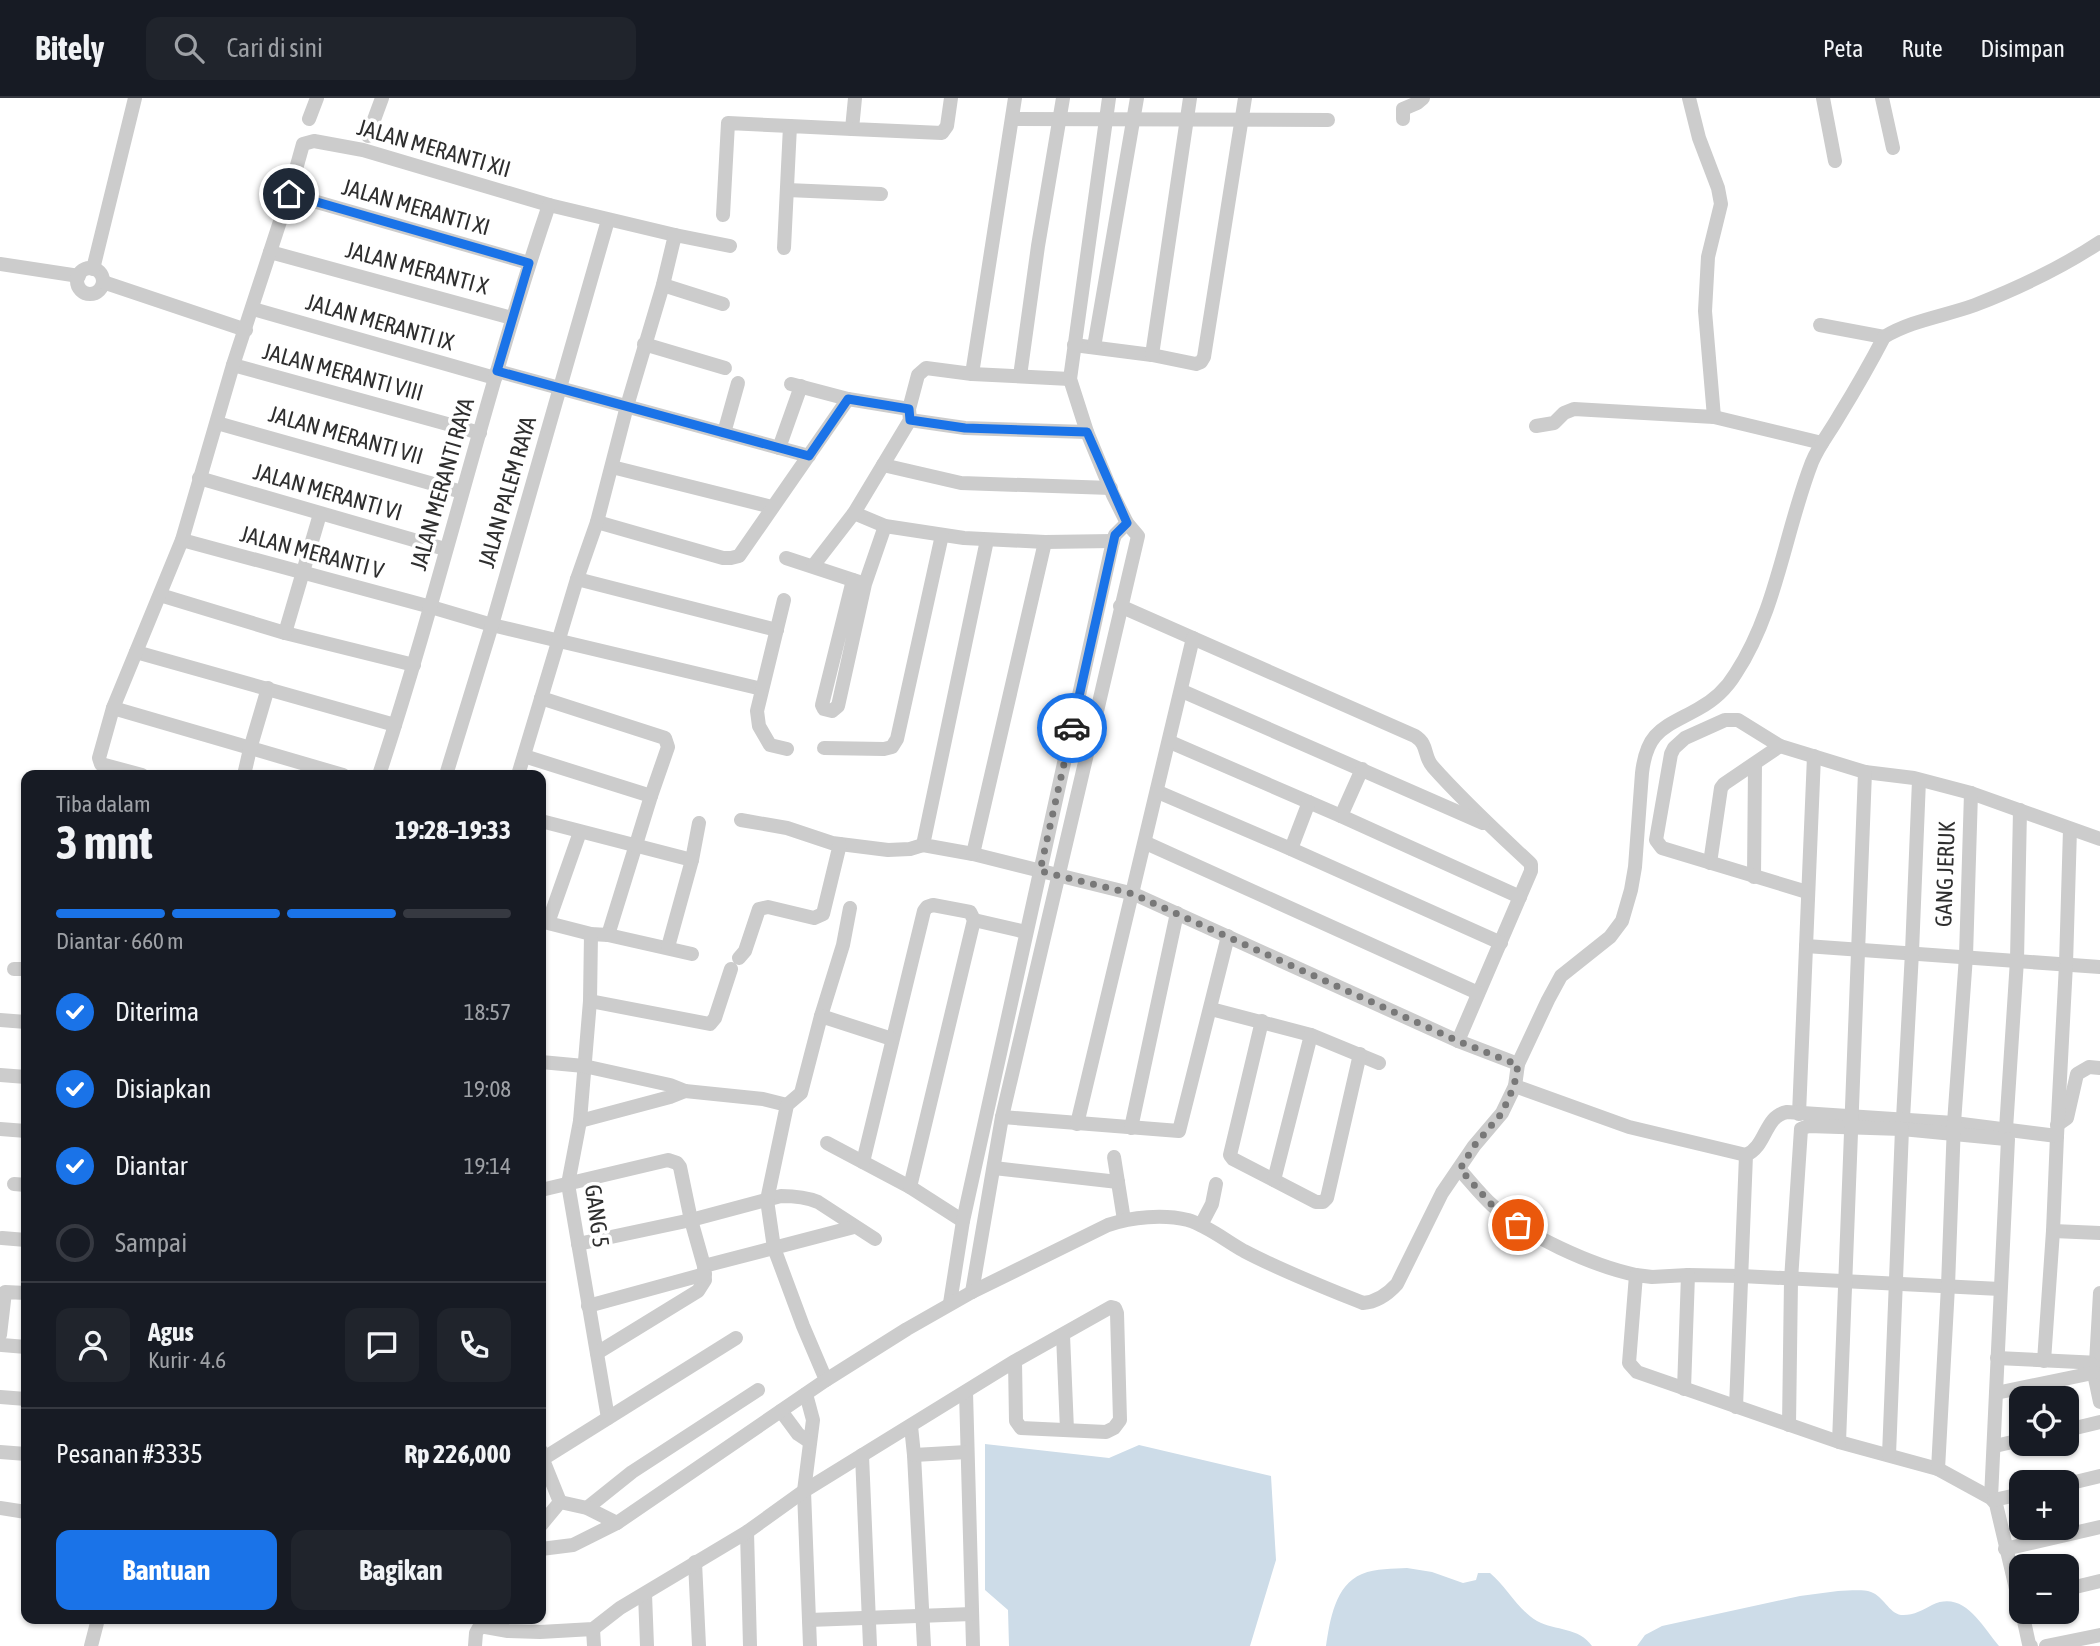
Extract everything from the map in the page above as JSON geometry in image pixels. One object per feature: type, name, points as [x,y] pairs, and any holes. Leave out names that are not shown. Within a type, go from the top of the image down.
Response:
[{"type":"street","points":[[93,269],[135,98]]},
{"type":"street","points":[[309,119],[317,98]]},
{"type":"street","points":[[368,136],[382,98]]},
{"type":"street","points":[[852,129],[855,98]]},
{"type":"street","points":[[723,215],[728,123],[943,133],[947,126],[951,98]]},
{"type":"street","points":[[972,374],[1015,98]]},
{"type":"street","points":[[1020,376],[1063,98]]},
{"type":"street","points":[[972,1292],[1002,1117],[1138,536],[1127,523],[1111,488],[1087,432],[1070,379],[1109,98]]},
{"type":"street","points":[[1094,347],[1137,98]]},
{"type":"street","points":[[1152,355],[1190,98]]},
{"type":"street","points":[[1074,345],[1152,355],[1196,364],[1201,362],[1204,357],[1245,98]]},
{"type":"street","points":[[1403,119],[1404,109],[1423,98]]},
{"type":"street","points":[[1689,98],[1721,204],[1708,257],[1705,311],[1714,417]]},
{"type":"street","points":[[1823,98],[1835,161]]},
{"type":"street","points":[[1882,98],[1893,148]]},
{"type":"street","points":[[1012,119],[1328,120]]},
{"type":"street","points":[[784,248],[790,126]]},
{"type":"street","name":"JALAN MERANTI XII","points":[[289,194],[301,149],[306,142],[321,142],[363,150],[549,205],[730,246]]},
{"type":"street","points":[[787,190],[881,194]]},
{"type":"street","points":[[126,770],[100,762],[113,708],[182,540],[233,365],[289,194]]},
{"type":"street","name":"JALAN MERANTI XI","points":[[289,194],[529,263]]},
{"type":"street","name":"JALAN MERANTI RAYA","points":[[381,770],[431,607],[445,549],[512,318],[549,205]]},
{"type":"street","name":"JALAN PALEM RAYA","points":[[448,770],[608,220]]},
{"type":"street","points":[[520,770],[577,579],[597,522],[675,235]]},
{"type":"street","points":[[546,1548],[573,1545],[617,1523],[826,1380],[950,1303],[1108,1225],[1124,1220],[1166,1217],[1186,1220],[1201,1225],[1271,1264],[1328,1289],[1367,1303],[1383,1297],[1397,1284],[1435,1206],[1474,1146],[1502,1113],[1514,1086],[1518,1065],[1561,976],[1610,937],[1622,921],[1635,867],[1644,759],[1650,744],[1660,730],[1697,710],[1725,689],[1744,661],[1769,604],[1805,481],[1822,443],[1884,337],[1897,329],[1976,305],[2077,258],[2100,242]]},
{"type":"street","name":"JALAN MERANTI X","points":[[270,252],[512,318]]},
{"type":"street","points":[[0,264],[79,276]]},
{"type":"street","points":[[93,269],[100,274],[102,287],[95,293],[87,293],[79,288],[79,276],[85,270],[93,269]]},
{"type":"street","points":[[103,282],[246,330]]},
{"type":"street","points":[[663,285],[723,304]]},
{"type":"street","name":"JALAN MERANTI IX","points":[[253,309],[496,374],[561,388],[809,456]]},
{"type":"street","points":[[1819,325],[1884,337]]},
{"type":"street","points":[[644,344],[725,368]]},
{"type":"street","name":"JALAN MERANTI VIII","points":[[233,365],[480,433]]},
{"type":"street","points":[[813,566],[854,513],[883,465],[910,415],[918,375],[922,370],[1070,379]]},
{"type":"street","points":[[724,433],[738,383]]},
{"type":"street","points":[[779,448],[796,385],[965,428],[1087,432]]},
{"type":"street","points":[[597,522],[723,558],[739,556],[848,399]]},
{"type":"street","points":[[1536,426],[1554,424],[1574,409],[1714,417],[1822,443]]},
{"type":"street","name":"JALAN MERANTI VII","points":[[217,423],[462,492]]},
{"type":"street","points":[[883,465],[961,483],[1111,488]]},
{"type":"street","points":[[612,467],[772,507]]},
{"type":"street","name":"JALAN MERANTI VI","points":[[199,478],[445,549]]},
{"type":"street","points":[[854,513],[885,526],[987,540],[1114,541]]},
{"type":"street","points":[[285,633],[320,514]]},
{"type":"street","points":[[950,1303],[963,1221],[1115,535],[1127,523]]},
{"type":"street","points":[[859,582],[838,706],[834,711],[824,709],[822,705],[859,582],[885,526]]},
{"type":"street","points":[[824,748],[884,749],[892,747],[897,739],[942,535]]},
{"type":"street","name":"JALAN MERANTI V","points":[[182,540],[558,642],[762,689]]},
{"type":"street","points":[[923,845],[987,540]]},
{"type":"street","points":[[973,854],[1045,542]]},
{"type":"street","points":[[786,558],[859,582]]},
{"type":"street","points":[[577,579],[777,630]]},
{"type":"street","points":[[160,596],[285,633],[414,665]]},
{"type":"street","points":[[784,600],[757,711],[759,726],[770,745],[788,749]]},
{"type":"street","points":[[1120,606],[1415,736],[1422,741],[1431,765],[1531,864],[1531,871],[1458,1041]]},
{"type":"street","points":[[1077,1124],[1193,638]]},
{"type":"street","points":[[136,652],[395,725]]},
{"type":"street","points":[[245,770],[268,688]]},
{"type":"street","points":[[1182,691],[1490,826]]},
{"type":"street","points":[[541,698],[665,738],[668,747],[608,935]]},
{"type":"street","points":[[113,708],[325,770]]},
{"type":"street","points":[[1685,738],[1697,710]]},
{"type":"street","points":[[1807,892],[1662,848],[1656,840],[1671,754],[1685,738],[1731,719],[1738,720],[1780,746],[1865,772],[1919,780],[1971,793],[2100,839]]},
{"type":"street","points":[[1170,742],[1520,897]]},
{"type":"street","points":[[1710,863],[1721,788],[1780,746]]},
{"type":"street","points":[[524,756],[651,796]]},
{"type":"street","points":[[1799,1114],[1814,756]]},
{"type":"street","points":[[1754,877],[1755,764]]},
{"type":"street","points":[[1341,816],[1362,769]]},
{"type":"street","points":[[1839,1442],[1865,772]]},
{"type":"street","points":[[1889,1455],[1919,780]]},
{"type":"street","points":[[1158,792],[1501,943]]},
{"type":"street","name":"GANG JERUK","points":[[1938,1469],[1954,1129],[1966,956],[1971,793]]},
{"type":"street","points":[[1291,849],[1309,802]]},
{"type":"street","points":[[2009,1560],[1993,1499],[2000,1289],[2017,960],[2020,810]]},
{"type":"street","points":[[741,820],[787,828],[840,844],[888,850],[910,849],[923,845],[973,854],[1133,894],[1458,1041],[1518,1065]]},
{"type":"street","points":[[546,822],[692,860]]},
{"type":"street","points":[[668,947],[692,860],[698,823]]},
{"type":"street","points":[[2043,1361],[2053,1231],[2070,829]]},
{"type":"street","points":[[546,917],[580,832]]},
{"type":"street","points":[[1146,843],[1478,993]]},
{"type":"street","points":[[590,1001],[710,1024],[715,1018],[735,963],[745,951],[759,909],[768,907],[814,918],[823,914],[840,844]]},
{"type":"street","points":[[863,1162],[926,908],[933,905],[966,911],[972,914],[974,920],[910,1187]]},
{"type":"street","points":[[826,1380],[774,1248],[767,1200],[787,1105],[803,1089],[821,1016],[843,945],[850,908]]},
{"type":"street","points":[[1131,1128],[1177,913]]},
{"type":"street","points":[[974,920],[1026,932]]},
{"type":"street","points":[[546,923],[692,954]]},
{"type":"street","name":"GANG 5","points":[[591,934],[590,1001],[580,1121],[568,1184],[608,1418]]},
{"type":"street","points":[[1002,1117],[1175,1132],[1181,1129],[1228,936]]},
{"type":"street","points":[[1806,946],[2100,967]]},
{"type":"street","points":[[1211,1009],[1311,1035],[1380,1063]]},
{"type":"street","points":[[821,1016],[892,1040]]},
{"type":"street","points":[[0,1020],[21,1022]]},
{"type":"street","points":[[1262,1021],[1230,1155],[1317,1202],[1323,1202],[1327,1198],[1360,1054]]},
{"type":"street","points":[[1273,1180],[1311,1035]]},
{"type":"street","points":[[546,1062],[584,1066],[670,1085],[685,1091],[763,1099],[787,1105]]},
{"type":"street","points":[[2057,1135],[2067,1118],[2077,1074],[2089,1067],[2100,1068]]},
{"type":"street","points":[[0,1075],[21,1077]]},
{"type":"street","points":[[1514,1086],[1629,1127],[1746,1155],[1757,1148],[1772,1119],[1787,1112],[1852,1122],[2007,1134],[2057,1135]]},
{"type":"street","points":[[580,1121],[685,1091]]},
{"type":"street","points":[[1789,1425],[1791,1280],[1800,1131],[1805,1126],[1852,1122]]},
{"type":"street","points":[[0,1129],[21,1131]]},
{"type":"street","points":[[827,1143],[910,1187],[963,1221]]},
{"type":"street","points":[[1736,1407],[1746,1155]]},
{"type":"street","points":[[1114,1157],[1124,1220]]},
{"type":"street","points":[[546,1189],[673,1161],[680,1167],[705,1270],[704,1283],[698,1291],[597,1353]]},
{"type":"street","points":[[994,1168],[1118,1182]]},
{"type":"street","points":[[1460,1169],[1491,1204],[1518,1225],[1606,1268],[1636,1275],[1741,1276],[2000,1289]]},
{"type":"street","points":[[1201,1225],[1212,1204],[1216,1184]]},
{"type":"street","points":[[971,1188],[988,1191]]},
{"type":"street","points":[[578,1244],[691,1220],[782,1196],[818,1202],[875,1239]]},
{"type":"street","points":[[588,1306],[774,1248],[855,1227]]},
{"type":"street","points":[[2053,1231],[2100,1233]]},
{"type":"street","points":[[2,1238],[21,1240]]},
{"type":"street","points":[[1636,1275],[1629,1363],[1637,1372],[1839,1442],[1938,1469],[1993,1499],[2009,1496]]},
{"type":"street","points":[[1684,1389],[1688,1275]]},
{"type":"street","points":[[0,1335],[5,1292],[21,1293]]},
{"type":"street","points":[[2100,1293],[2095,1365],[2100,1402]]},
{"type":"street","points":[[475,1646],[480,1626],[540,1639],[593,1629],[620,1608],[747,1532],[804,1491],[862,1455],[1015,1361],[1114,1307],[1117,1311],[1120,1420],[1116,1427],[1106,1432],[1022,1428],[1017,1425],[1015,1361]]},
{"type":"street","points":[[1062,1335],[1068,1430]]},
{"type":"street","points":[[546,1453],[736,1338]]},
{"type":"street","points":[[0,1343],[21,1347]]},
{"type":"street","points":[[1997,1358],[2095,1365]]},
{"type":"street","points":[[1996,1394],[2095,1365]]},
{"type":"street","points":[[587,1508],[632,1472],[758,1390]]},
{"type":"street","points":[[966,1392],[973,1646]]},
{"type":"street","points":[[806,1394],[813,1420],[804,1491],[810,1646]]},
{"type":"street","points":[[0,1397],[21,1399]]},
{"type":"street","points":[[781,1411],[798,1434],[810,1442]]},
{"type":"street","points":[[2079,1427],[2100,1422]]},
{"type":"street","points":[[911,1426],[923,1646]]},
{"type":"street","points":[[1994,1446],[2009,1443]]},
{"type":"street","points":[[0,1452],[21,1454]]},
{"type":"street","points":[[914,1455],[967,1452]]},
{"type":"street","points":[[862,1455],[870,1646]]},
{"type":"street","points":[[546,1468],[560,1502]]},
{"type":"street","points":[[2079,1480],[2100,1476]]},
{"type":"street","points":[[560,1502],[587,1508],[617,1523]]},
{"type":"street","points":[[546,1519],[560,1502]]},
{"type":"street","points":[[0,1508],[21,1511]]},
{"type":"street","points":[[2006,1549],[2100,1527]]},
{"type":"street","points":[[747,1532],[750,1646]]},
{"type":"street","points":[[695,1562],[699,1646]]},
{"type":"street","points":[[2079,1586],[2100,1581]]},
{"type":"street","points":[[645,1594],[647,1646]]},
{"type":"street","points":[[809,1620],[972,1614]]},
{"type":"street","points":[[91,1646],[97,1624]]},
{"type":"street","points":[[2025,1624],[2031,1646]]},
{"type":"street","points":[[593,1629],[594,1646]]},
{"type":"street","points":[[2046,1646],[2100,1635]]},
{"type":"water","points":[[985,1444],[1109,1458],[1139,1445],[1271,1476],[1276,1560],[1250,1646],[1009,1646],[1008,1610],[985,1590]]},
{"type":"water","points":[[1407,1568],[1432,1572],[1463,1583],[1476,1580],[1478,1573],[1490,1573],[1530,1616],[1544,1624],[1581,1635],[1592,1646],[1326,1646],[1335,1604],[1353,1579],[1373,1571]]},
{"type":"water","points":[[1838,1591],[1871,1592],[1901,1615],[1913,1614],[1943,1602],[1953,1602],[1971,1612],[1999,1646],[1637,1646],[1645,1635],[1662,1626],[1800,1596]]},
{"type":"way so far","points":[[1072,728],[1040,871],[1133,894],[1458,1041],[1518,1065],[1514,1086],[1502,1113],[1474,1146],[1460,1169],[1491,1204],[1518,1225]]},
{"type":"route","points":[[289,194],[529,263],[497,371],[809,456],[848,399],[909,409],[910,420],[965,428],[1087,432],[1127,523],[1115,535],[1072,728]]}]
